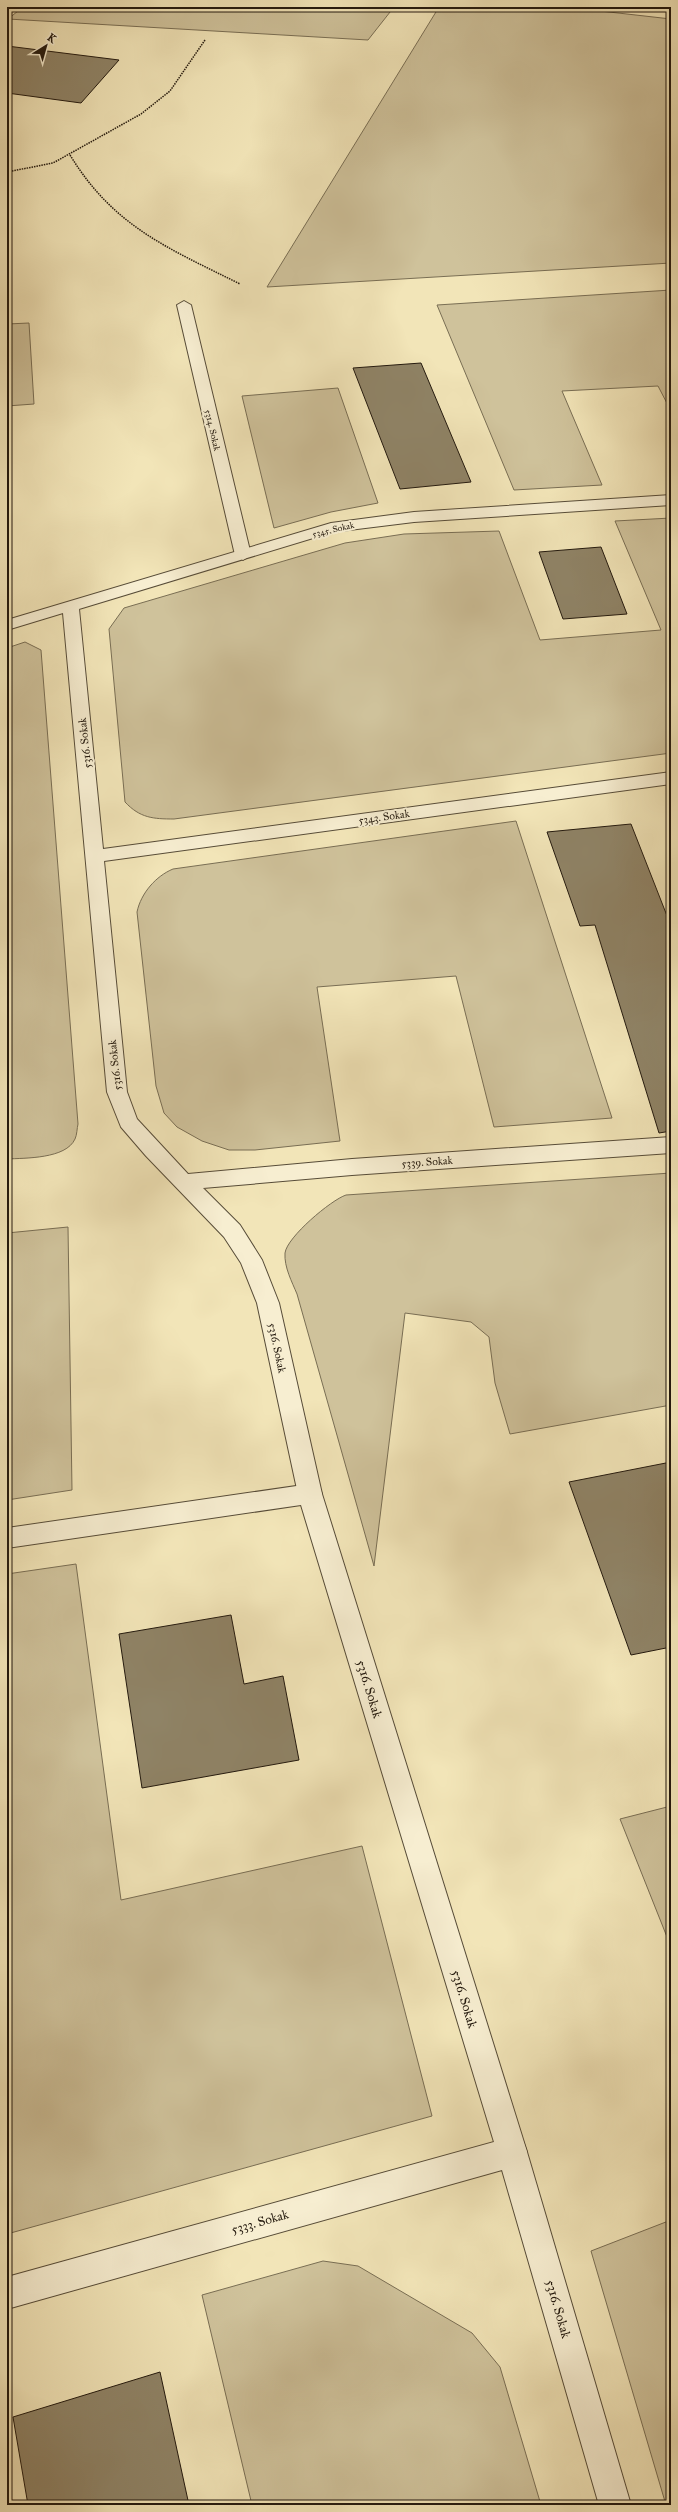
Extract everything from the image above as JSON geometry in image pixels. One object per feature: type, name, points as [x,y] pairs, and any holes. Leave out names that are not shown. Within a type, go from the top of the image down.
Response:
[{"type":"street","name":"5314. Sokak","points":[[184,305],[243,554]]},
{"type":"street","name":"5345. Sokak","points":[[7,625],[330,528],[367,522],[671,500]]},
{"type":"street","name":"5316. Sokak","points":[[71,606],[96,856],[117,1092],[128,1122],[232,1231],[251,1260],[268,1303],[310,1494],[411,1830],[512,2152],[615,2505]]},
{"type":"street","name":"5343. Sokak","points":[[96,856],[671,778]]},
{"type":"street","name":"5339. Sokak","points":[[184,1182],[414,1163],[671,1145]]},
{"type":"street","points":[[7,1538],[310,1494]]},
{"type":"street","name":"5333. Sokak","points":[[7,2293],[512,2152]]},
{"type":"path","points":[[7,172],[36,168],[70,156],[157,103],[179,80],[205,40]]},
{"type":"path","points":[[70,156],[79,174],[98,198],[130,226],[161,244],[240,284]]},
{"type":"shaded area","points":[[23,7],[394,7],[368,40],[8,19]]},
{"type":"shaded area","points":[[439,7],[565,7],[671,19],[671,263],[267,287]]},
{"type":"shaded area","points":[[671,290],[671,411],[658,386],[562,391],[602,485],[514,490],[437,305]]},
{"type":"shaded area","points":[[29,323],[34,404],[7,406],[7,324]]},
{"type":"shaded area","points":[[338,388],[378,503],[331,512],[274,528],[242,396]]},
{"type":"shaded area","points":[[671,518],[671,753],[174,819],[160,819],[147,816],[136,811],[125,802],[109,629],[124,608],[345,543],[404,534],[499,531],[540,640],[661,630],[615,521]]},
{"type":"shaded area","points":[[25,642],[41,650],[78,1124],[75,1139],[70,1146],[63,1150],[54,1154],[34,1158],[7,1159],[7,648]]},
{"type":"shaded area","points":[[516,821],[612,1118],[494,1127],[456,976],[317,987],[340,1141],[255,1150],[229,1150],[202,1141],[177,1127],[164,1113],[156,1086],[137,912],[142,898],[150,886],[161,876],[173,869]]},
{"type":"shaded area","points":[[671,1173],[671,1405],[510,1434],[495,1383],[489,1337],[471,1322],[405,1313],[374,1566],[297,1294],[287,1269],[285,1253],[293,1238],[321,1211],[339,1198],[346,1195]]},
{"type":"shaded area","points":[[68,1227],[72,1490],[7,1500],[7,1233]]},
{"type":"shaded area","points":[[76,1564],[121,1900],[362,1846],[432,2116],[7,2234],[7,1574]]},
{"type":"shaded area","points":[[671,1806],[671,1947],[620,1819]]},
{"type":"shaded area","points":[[671,2220],[671,2505],[666,2505],[591,2251]]},
{"type":"shaded area","points":[[323,2261],[358,2266],[472,2333],[500,2367],[541,2505],[252,2505],[202,2295]]},
{"type":"building","points":[[7,46],[119,60],[81,103],[7,93]]},
{"type":"building","points":[[421,363],[471,482],[400,489],[353,368]]},
{"type":"building","points":[[601,547],[627,614],[563,619],[539,552]]},
{"type":"building","points":[[631,824],[671,926],[671,1131],[659,1133],[595,925],[580,926],[547,832]]},
{"type":"building","points":[[671,1462],[671,1647],[631,1655],[569,1482]]},
{"type":"building","points":[[231,1615],[244,1684],[283,1676],[299,1760],[142,1788],[119,1634]]},
{"type":"building","points":[[160,2372],[189,2505],[28,2505],[13,2417]]}]
